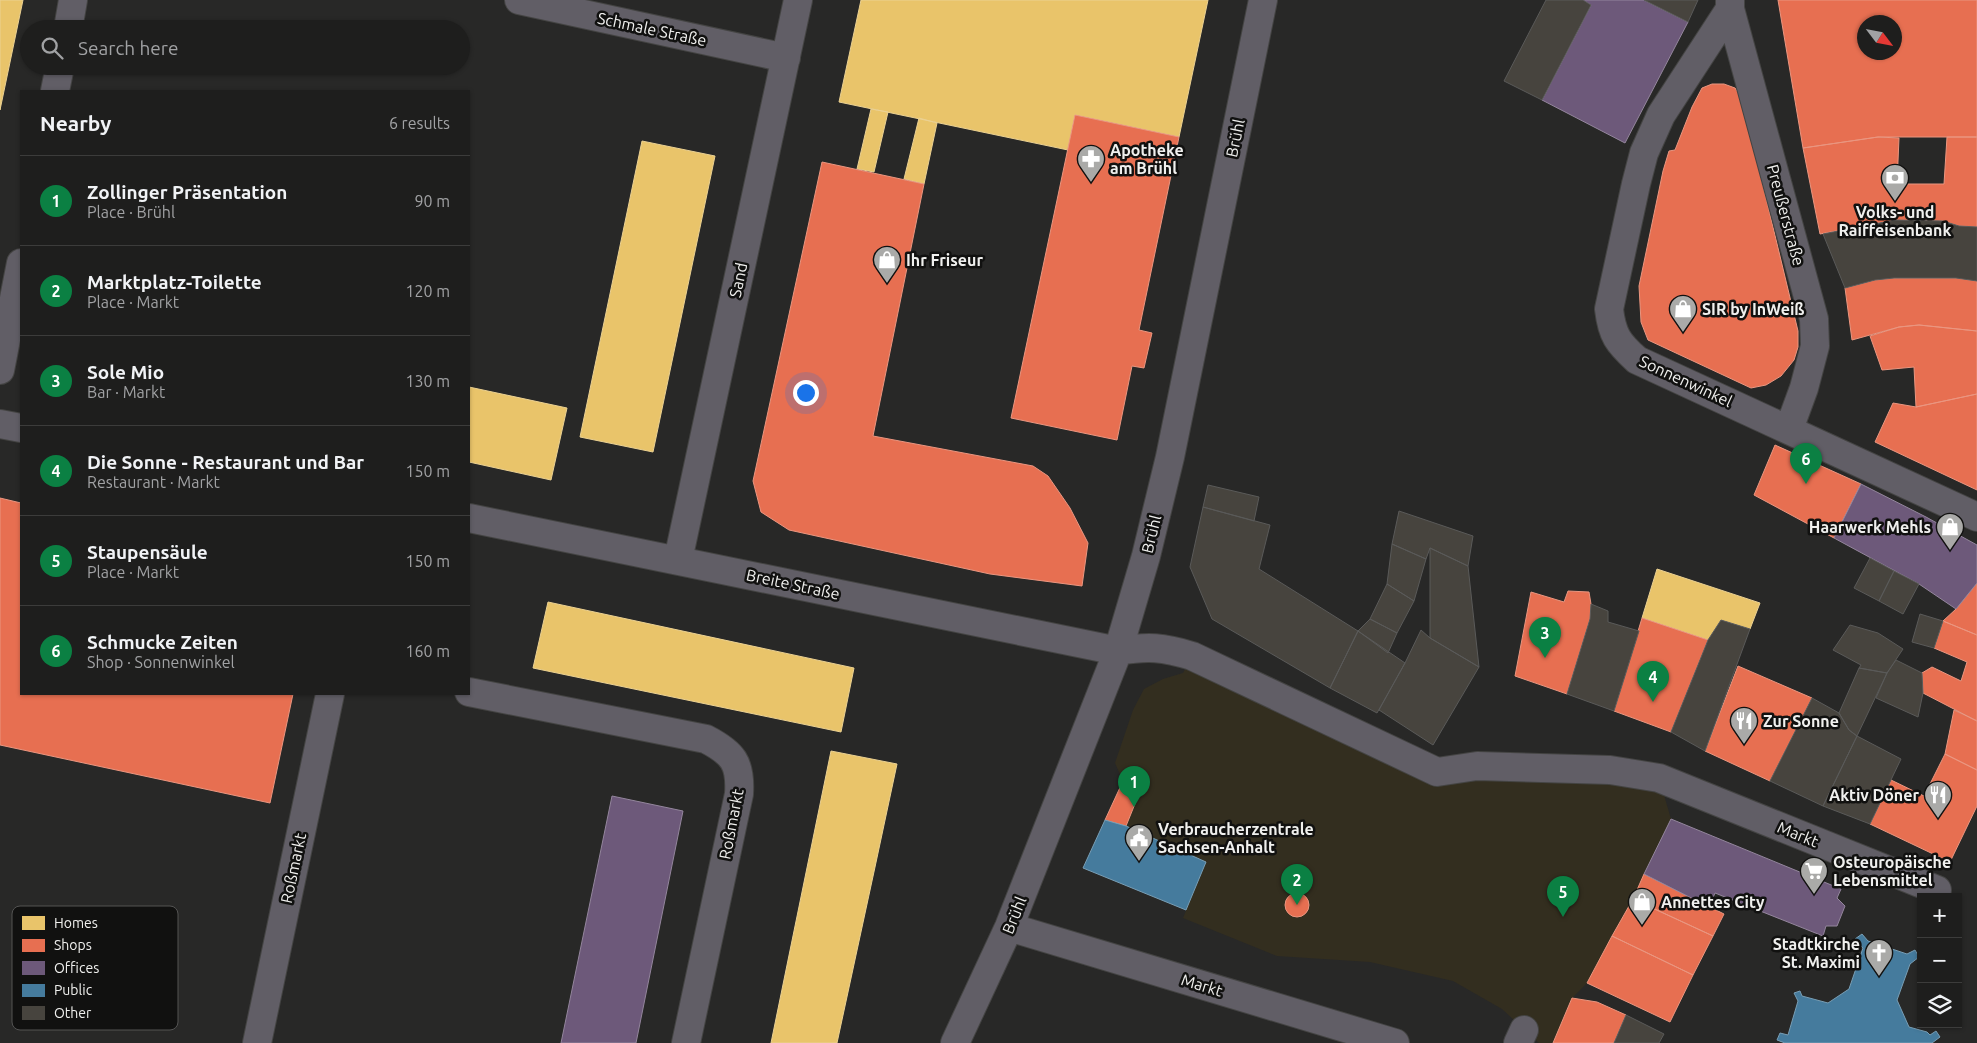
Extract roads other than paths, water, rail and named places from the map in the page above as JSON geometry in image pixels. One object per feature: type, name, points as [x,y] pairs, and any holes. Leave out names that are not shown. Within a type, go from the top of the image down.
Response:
[{"type":"street","points":[[70,20],[73,0]]},
{"type":"street","name":"Schmale Straße","points":[[519,0],[786,58]]},
{"type":"street","name":"Sand","points":[[678,560],[798,0]]},
{"type":"street","name":"Brühl","points":[[955,1043],[1009,927],[1118,651],[1146,556],[1170,457],[1263,0]]},
{"type":"street","name":"Sonnenwinkel","points":[[1730,5],[1661,115],[1644,153],[1612,289],[1609,309],[1615,338],[1637,360],[1977,517]]},
{"type":"street","name":"Preußerstraße","points":[[1730,5],[1814,319],[1815,346],[1804,388],[1789,429]]},
{"type":"street","points":[[55,90],[58,75]]},
{"type":"street","points":[[0,370],[20,268]]},
{"type":"street","points":[[0,424],[20,428]]},
{"type":"street","name":"Breite Straße","points":[[470,518],[1118,651]]},
{"type":"street","name":"Markt","points":[[1118,651],[1153,647],[1192,656],[1437,772],[1477,766],[1610,770],[1659,778],[1937,890]]},
{"type":"street","name":"Roßmarkt","points":[[470,692],[706,739],[722,748],[734,761],[740,777],[739,794],[686,1043]]},
{"type":"street","name":"Roßmarkt","points":[[257,1043],[330,695]]},
{"type":"street","name":"Markt","points":[[1009,927],[1395,1043]]},
{"type":"place","name":"Apotheke am Brühl","points":[[1091,183]]},
{"type":"place","name":"Volks- und Raiffeisenbank","points":[[1895,202]]},
{"type":"place","name":"Ihr Friseur","points":[[887,284]]},
{"type":"place","name":"SIR by InWeiß","points":[[1683,333]]},
{"type":"place","name":"Schmucke Zeiten","points":[[1806,484]]},
{"type":"place","name":"Haarwerk Mehls","points":[[1950,551]]},
{"type":"place","name":"Sole Mio","points":[[1545,658]]},
{"type":"place","name":"Die Sonne - Restaurant und Bar","points":[[1653,702]]},
{"type":"place","name":"Zur Sonne","points":[[1744,745]]},
{"type":"place","name":"Zollinger Präsentation","points":[[1134,807]]},
{"type":"place","name":"Aktiv Döner","points":[[1938,819]]},
{"type":"place","name":"Verbraucherzentrale Sachsen-Anhalt","points":[[1139,862]]},
{"type":"place","name":"Osteuropäische Lebensmittel","points":[[1814,895]]},
{"type":"place","name":"Marktplatz-Toilette","points":[[1297,905]]},
{"type":"place","name":"Staupensäule","points":[[1563,917]]},
{"type":"place","name":"Annettes City","points":[[1642,926]]},
{"type":"place","name":"Stadtkirche St. Maximi","points":[[1879,977]]}]
